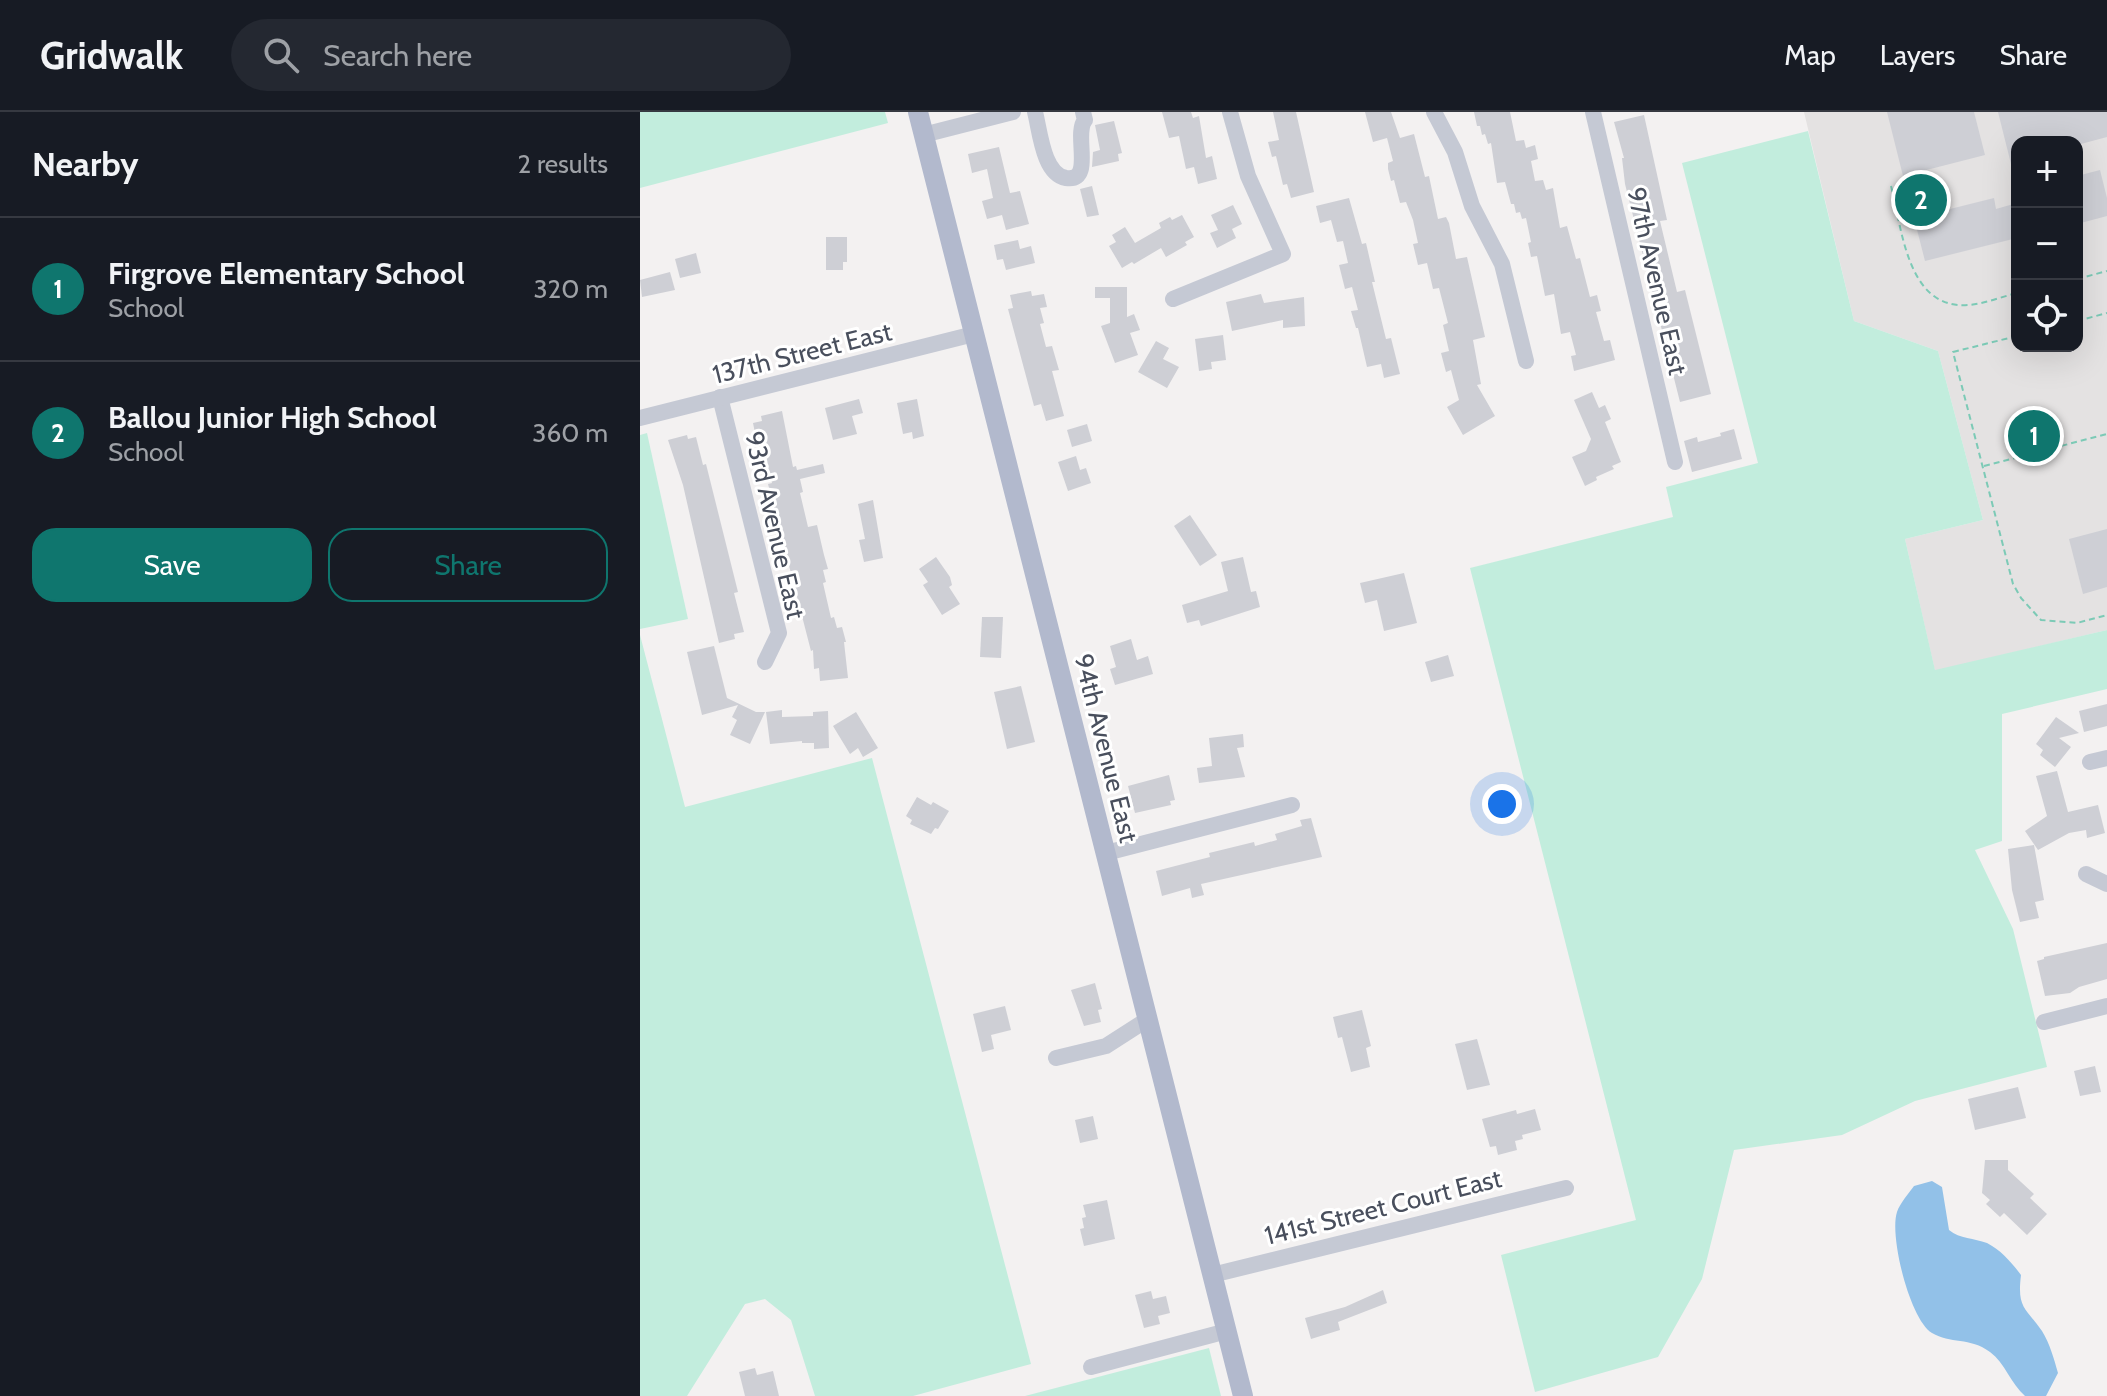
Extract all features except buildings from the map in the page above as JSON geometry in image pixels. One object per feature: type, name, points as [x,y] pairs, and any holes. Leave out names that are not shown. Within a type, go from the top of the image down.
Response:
[{"type":"main road","name":"94th Avenue East","points":[[918,112],[1243,1396]]},
{"type":"street","points":[[923,135],[1013,112]]},
{"type":"street","points":[[1035,112],[1051,168],[1063,178],[1073,178],[1083,166],[1079,136],[1080,126],[1085,120],[1083,112]]},
{"type":"street","points":[[1173,299],[1283,254],[1248,176],[1230,112]]},
{"type":"street","points":[[1434,112],[1455,152],[1472,206],[1502,264],[1526,361]]},
{"type":"street","name":"97th Avenue East","points":[[1593,112],[1675,462]]},
{"type":"street","name":"137th Street East","points":[[640,418],[974,334]]},
{"type":"street","name":"93rd Avenue East","points":[[720,397],[779,633],[765,662]]},
{"type":"street","points":[[1106,853],[1292,805]]},
{"type":"street","points":[[2086,874],[2107,884]]},
{"type":"street","points":[[2044,1022],[2107,1006]]},
{"type":"street","points":[[1056,1058],[1106,1046],[1148,1019]]},
{"type":"street","name":"141st Street Court East","points":[[1212,1275],[1566,1188]]},
{"type":"street","points":[[1091,1367],[1227,1331]]},
{"type":"path","points":[[1891,186],[1912,271],[1928,291],[1943,301],[1961,305],[2011,294]]},
{"type":"path","points":[[2083,277],[2107,271]]},
{"type":"path","points":[[2083,319],[2107,313]]},
{"type":"path","points":[[2011,338],[1953,352],[2013,584],[2041,620],[2077,623],[2107,615]]},
{"type":"path","points":[[1983,467],[2107,434]]},
{"type":"shaded area","points":[[1804,112],[2107,112],[2107,630],[1935,671],[1905,539],[1983,520],[1938,351],[1854,321]]},
{"type":"green space","points":[[640,112],[885,112],[888,123],[640,188]]},
{"type":"green space","points":[[1808,131],[1854,321],[1938,351],[1983,520],[1905,539],[1935,670],[2107,630],[2107,689],[2002,714],[2002,841],[1975,850],[2013,929],[2047,1067],[1915,1101],[1842,1135],[1734,1150],[1702,1279],[1658,1357],[1535,1392],[1501,1255],[1636,1220],[1470,568],[1673,517],[1666,487],[1758,463],[1682,163]]},
{"type":"green space","points":[[647,433],[688,619],[640,629],[640,435]]},
{"type":"green space","points":[[640,635],[685,807],[872,758],[1031,1364],[913,1396],[815,1396],[791,1320],[765,1299],[745,1304],[687,1396],[640,1396]]},
{"type":"green space","points":[[1209,1348],[1221,1396],[1025,1396]]},
{"type":"water","points":[[1932,1181],[1942,1187],[1949,1230],[1992,1246],[2021,1275],[2021,1301],[2045,1336],[2058,1373],[2046,1396],[2025,1396],[1990,1352],[1975,1344],[1932,1333],[1916,1312],[1903,1277],[1895,1224],[1898,1209],[1914,1186]]},
{"type":"place","name":"Ballou Junior High School","points":[[1921,200]]},
{"type":"place","name":"Firgrove Elementary School","points":[[2034,436]]}]
